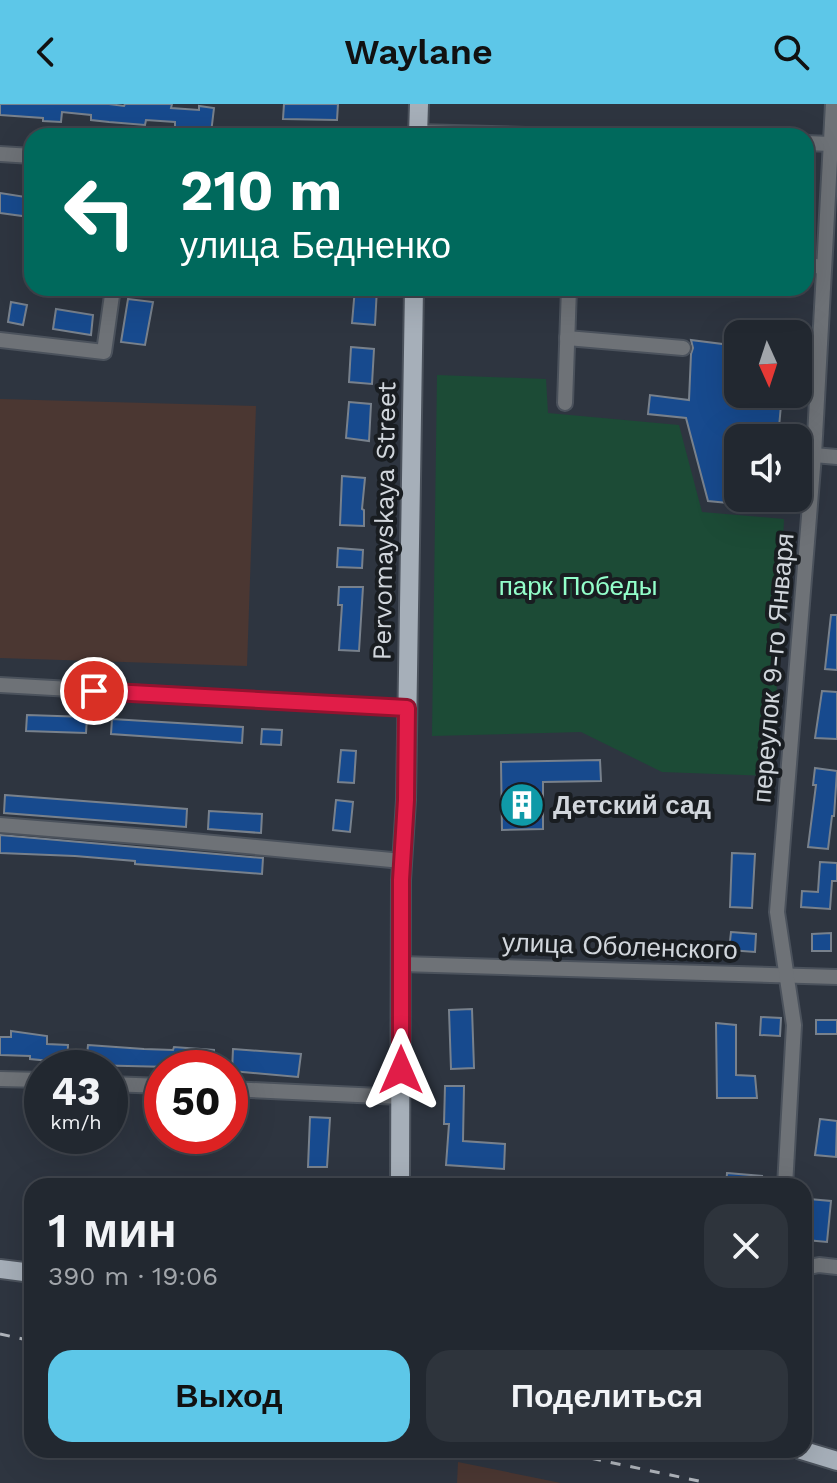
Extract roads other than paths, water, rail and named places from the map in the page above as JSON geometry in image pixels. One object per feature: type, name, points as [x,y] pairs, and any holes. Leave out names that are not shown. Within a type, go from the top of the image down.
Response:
[{"type":"main road","points":[[418,128],[419,104]]},
{"type":"main road","name":"Pervomayskaya Street","points":[[400,1178],[402,861],[406,800],[414,296]]},
{"type":"main road","points":[[0,1269],[24,1272]]},
{"type":"main road","points":[[812,1453],[837,1461]]},
{"type":"street","name":"переулок 9-го Января","points":[[785,1178],[794,1025],[777,912],[814,455],[833,104]]},
{"type":"street","points":[[814,143],[831,144]]},
{"type":"street","points":[[0,154],[24,156]]},
{"type":"street","points":[[814,266],[824,267]]},
{"type":"street","points":[[0,340],[104,352],[112,296]]},
{"type":"street","points":[[565,403],[569,296]]},
{"type":"street","points":[[567,338],[683,348]]},
{"type":"street","points":[[814,455],[837,457]]},
{"type":"street","points":[[0,685],[407,708]]},
{"type":"street","points":[[0,825],[402,861]]},
{"type":"street","name":"улица Оболенского","points":[[401,964],[837,977]]},
{"type":"street","points":[[0,1079],[24,1080]]},
{"type":"street","points":[[248,1090],[401,1097]]},
{"type":"street","points":[[812,1266],[837,1267]]},
{"type":"railway","points":[[0,1334],[24,1339]]},
{"type":"railway","points":[[590,1458],[708,1483]]},
{"type":"place","name":"Детский сад","points":[[522,805]]},
{"type":"park label","name":"парк Победы","points":[[578,586]]}]
